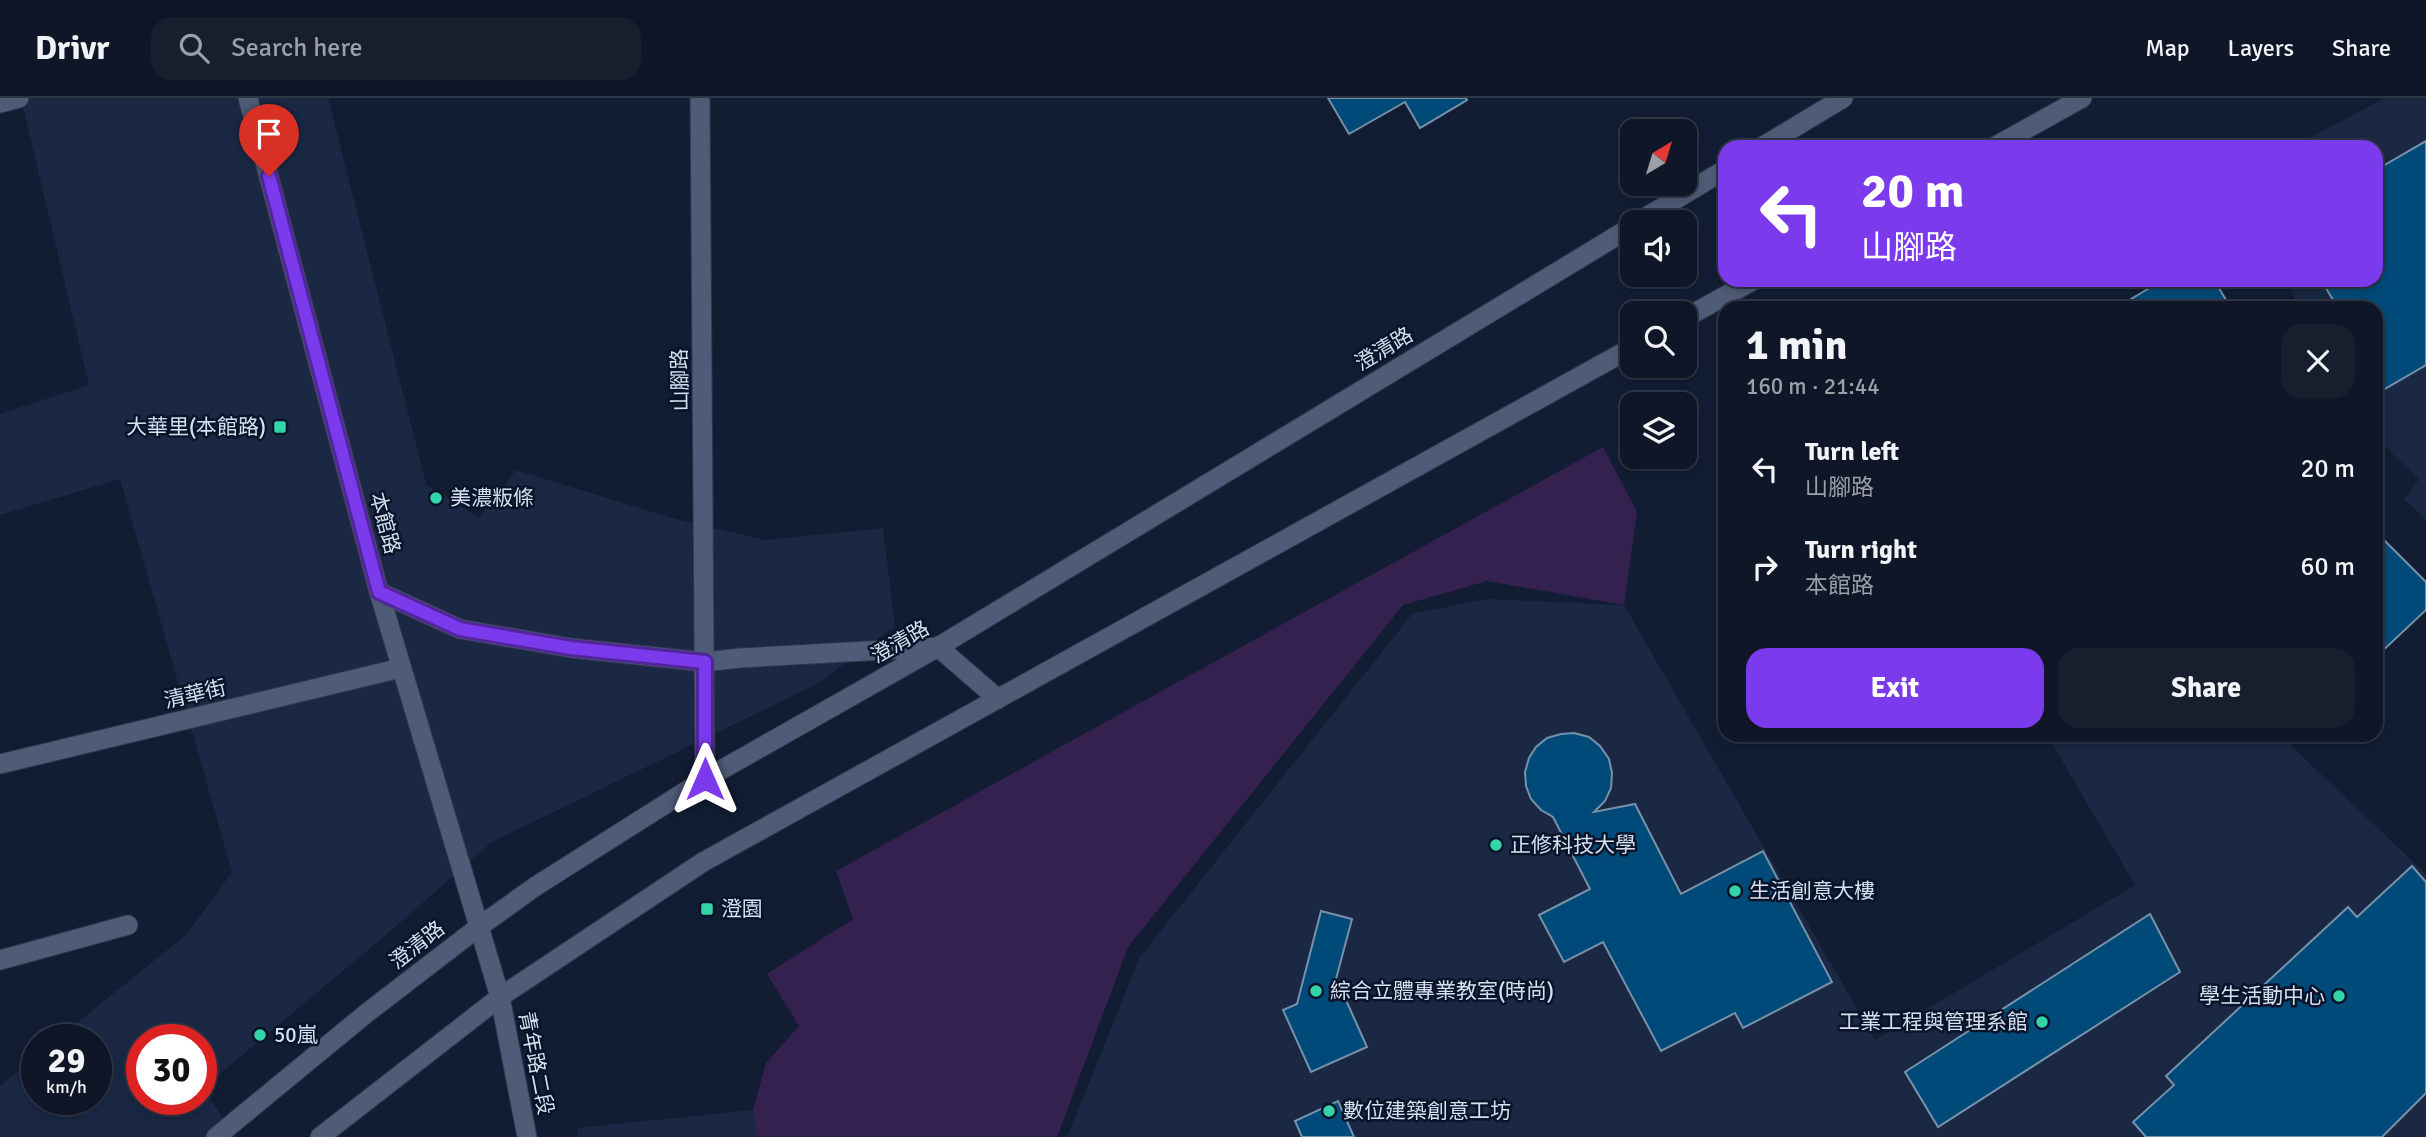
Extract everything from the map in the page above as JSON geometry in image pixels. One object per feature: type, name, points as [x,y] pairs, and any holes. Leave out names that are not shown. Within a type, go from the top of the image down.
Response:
[{"type":"main road","points":[[0,103],[19,98]]},
{"type":"main road","name":"本館路","points":[[248,98],[379,592],[500,997]]},
{"type":"main road","name":"山腳路","points":[[700,98],[705,779]]},
{"type":"main road","points":[[1774,140],[1843,98]]},
{"type":"main road","points":[[2007,140],[2082,98]]},
{"type":"main road","points":[[1658,210],[1718,174]]},
{"type":"main road","name":"澄清路","points":[[216,1137],[368,1013],[480,926],[542,882],[705,779],[938,647],[1620,234]]},
{"type":"main road","points":[[1697,311],[1741,287]]},
{"type":"main road","points":[[320,1137],[500,997],[703,862],[1620,354]]},
{"type":"main road","points":[[379,592],[460,629],[571,648],[705,662],[938,647],[998,699]]},
{"type":"main road","name":"清華街","points":[[0,764],[401,668]]},
{"type":"main road","points":[[0,960],[128,925]]},
{"type":"main road","name":"青年路二段","points":[[500,997],[527,1137]]},
{"type":"shaded area","points":[[21,98],[328,98],[426,484],[479,518],[516,470],[682,521],[766,540],[883,528],[895,626],[817,684],[492,842],[217,1076],[217,1024],[126,1024],[126,1115],[217,1115],[217,1109],[236,1137],[0,1137],[0,1086],[21,1069],[21,1115],[112,1115],[112,1024],[76,1024],[186,935],[232,872],[120,479],[0,515],[0,414],[89,385]]},
{"type":"shaded area","points":[[2385,98],[2426,98],[2426,519],[2404,499],[2419,479],[2383,445],[2383,301],[2296,301],[2290,287],[2383,287],[2383,140],[2305,140]]},
{"type":"shaded area","points":[[1603,447],[1637,512],[1624,605],[1487,581],[1403,605],[1128,947],[1057,1137],[757,1137],[753,1110],[766,1063],[799,1026],[767,974],[853,919],[836,871]]},
{"type":"shaded area","name":"正修科技大學","points":[[1486,599],[1624,605],[1875,1040],[2135,885],[2051,742],[2287,742],[2426,874],[2426,1137],[1067,1137],[1140,957],[1412,614]]},
{"type":"shaded area","points":[[753,1110],[757,1137],[578,1137],[577,1128]]},
{"type":"building","points":[[1328,98],[1467,100],[1420,128],[1405,102],[1349,134]]},
{"type":"building","points":[[2426,141],[2426,365],[2383,390],[2383,301],[2334,301],[2325,287],[2383,287],[2383,166]]},
{"type":"building","points":[[2151,287],[2218,287],[2227,301],[2128,301]]},
{"type":"building","points":[[2383,539],[2426,582],[2426,610],[2383,650]]},
{"type":"building","name":"生活創意大樓","points":[[1574,733],[1589,737],[1609,759],[1611,788],[1605,801],[1594,812],[1635,804],[1681,894],[1763,851],[1832,982],[1743,1028],[1735,1013],[1661,1051],[1603,942],[1564,962],[1539,915],[1590,889],[1553,817],[1541,810],[1531,799],[1525,772],[1536,747],[1547,738]]},
{"type":"building","name":"學生活動中心","points":[[2412,866],[2426,882],[2426,1093],[2382,1137],[2146,1137],[2133,1122],[2174,1085],[2166,1076],[2348,907],[2357,917]]},
{"type":"building","name":"綜合立體專業教室(時尚)","points":[[1321,911],[1352,919],[1332,994],[1341,989],[1367,1047],[1311,1072],[1283,1010],[1297,1004]]},
{"type":"building","name":"工業工程與管理系館","points":[[2150,914],[2180,972],[1938,1127],[1905,1072]]},
{"type":"building","name":"數位建築創意工坊","points":[[1338,1101],[1354,1137],[1302,1137],[1295,1121]]},
{"type":"place","name":"大華里(本館路)","points":[[280,427]]},
{"type":"place","name":"美濃粄條","points":[[436,498]]},
{"type":"place","name":"正修科技大學","points":[[1496,845]]},
{"type":"place","name":"生活創意大樓","points":[[1735,891]]},
{"type":"place","name":"澄園","points":[[707,909]]},
{"type":"place","name":"綜合立體專業教室(時尚)","points":[[1316,991]]},
{"type":"place","name":"學生活動中心","points":[[2339,996]]},
{"type":"place","name":"工業工程與管理系館","points":[[2042,1022]]},
{"type":"place","name":"50嵐","points":[[260,1035]]},
{"type":"place","name":"數位建築創意工坊","points":[[1329,1111]]},
{"type":"route","points":[[269,176],[379,592],[460,629],[571,648],[705,662],[705,779]]}]
